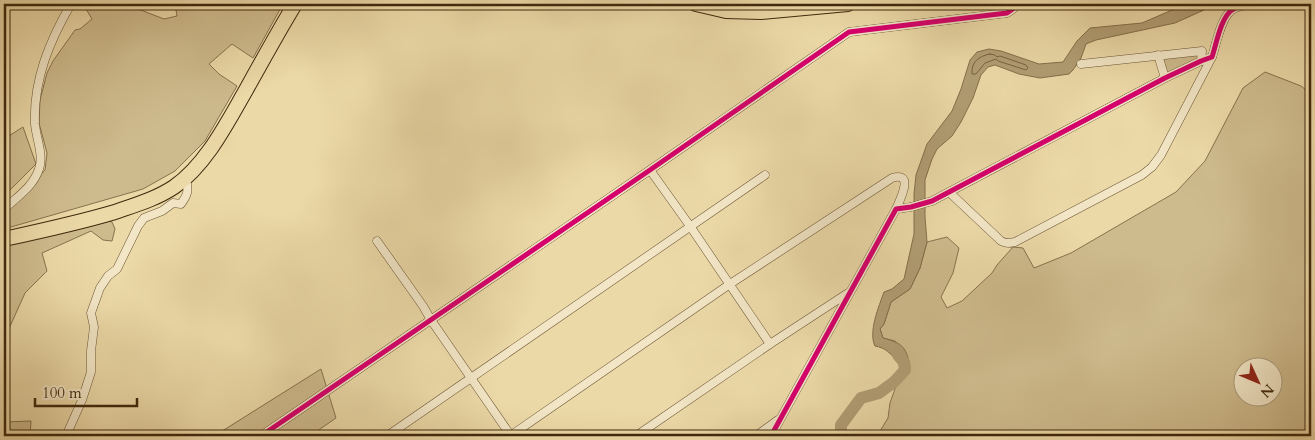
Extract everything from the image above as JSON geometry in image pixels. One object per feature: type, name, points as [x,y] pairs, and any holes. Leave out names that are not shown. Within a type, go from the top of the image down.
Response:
[{"type":"highway","points":[[4,239],[91,219],[138,205],[158,196],[186,177],[202,160],[228,120],[295,4]]},
{"type":"highway","points":[[696,4],[726,11],[761,12],[848,4]]},
{"type":"street","points":[[4,209],[27,188],[35,178],[40,167],[41,158],[35,125],[35,107],[41,72],[49,46],[72,4]]},
{"type":"street","points":[[262,436],[849,32],[1007,13],[1016,4]]},
{"type":"street","points":[[949,192],[1001,241],[1009,244],[1142,175],[1152,167],[1161,155],[1212,57],[1226,16],[1230,10],[1251,4]]},
{"type":"street","points":[[1081,64],[1202,51],[1201,61]]},
{"type":"street","points":[[1158,55],[1165,78]]},
{"type":"street","points":[[896,209],[932,202],[1165,78],[1212,57]]},
{"type":"street","points":[[650,170],[770,344]]},
{"type":"street","points":[[388,436],[765,175]]},
{"type":"street","points":[[377,241],[511,436],[730,284],[897,176],[904,182],[905,187],[896,209],[771,436]]},
{"type":"street","points":[[66,436],[92,372],[91,351],[94,328],[91,313],[100,288],[108,276],[117,269],[138,226],[144,218],[162,211],[173,203],[181,204],[187,196],[186,177]]},
{"type":"street","points":[[138,205],[149,216]]},
{"type":"street","points":[[636,436],[770,344],[850,292]]},
{"type":"street","points":[[756,436],[780,419]]},
{"type":"shaded area","points":[[88,4],[125,4],[164,19],[177,16],[175,4],[283,4],[253,58],[232,44],[209,64],[219,74],[237,86],[205,141],[175,171],[143,189],[4,229],[4,211],[45,170],[47,153],[39,123],[40,100],[47,73],[53,61],[75,30],[80,29],[92,19],[86,9]]},
{"type":"shaded area","points":[[1200,52],[1200,60],[1166,76],[1160,57]]},
{"type":"shaded area","points":[[1265,72],[1301,86],[1311,94],[1311,436],[877,436],[888,418],[890,403],[897,383],[910,368],[895,341],[883,338],[880,329],[884,324],[891,302],[910,289],[920,268],[927,242],[947,237],[959,248],[953,273],[941,297],[947,308],[962,301],[992,273],[1013,247],[1023,248],[1034,268],[1071,253],[1176,192],[1205,161],[1243,88]]},
{"type":"shaded area","points":[[23,127],[36,164],[4,196],[4,139]]},
{"type":"shaded area","points":[[101,218],[112,222],[115,229],[112,241],[103,240],[91,231],[42,253],[47,271],[25,293],[7,333],[4,334],[4,243]]},
{"type":"shaded area","points":[[321,369],[336,418],[310,436],[218,436],[219,433]]},
{"type":"shaded area","points":[[31,421],[30,436],[4,436],[4,422]]},
{"type":"water","points":[[1186,4],[1210,4],[1204,10],[1175,23],[1096,40],[1086,44],[1081,58],[1069,74],[1040,78],[1019,74],[995,65],[988,67],[981,75],[973,98],[961,122],[952,136],[937,149],[932,159],[925,180],[927,242],[920,268],[910,289],[891,302],[884,324],[880,329],[883,338],[900,344],[903,347],[910,368],[905,370],[900,362],[888,351],[875,346],[873,326],[884,292],[892,289],[904,279],[914,234],[916,175],[927,144],[952,111],[970,60],[977,52],[989,49],[1001,51],[1039,64],[1063,62],[1077,41],[1090,28],[1142,23]]},
{"type":"waterway","points":[[841,436],[841,425],[861,398],[879,393],[894,382],[905,370],[904,362],[898,355]]},
{"type":"cycle path","points":[[261,436],[849,32],[1007,13],[1016,4]]},
{"type":"cycle path","points":[[771,436],[896,209],[932,201],[1165,78],[1212,57],[1222,25],[1228,14],[1236,8],[1251,4]]}]
